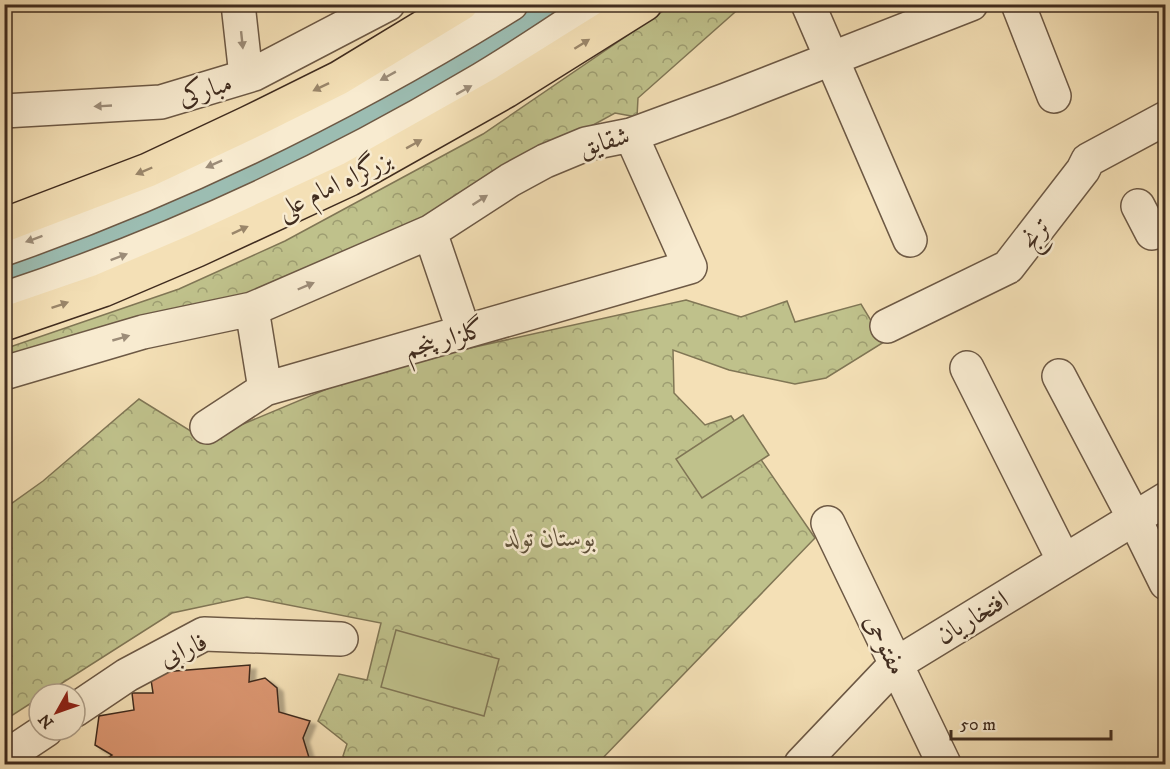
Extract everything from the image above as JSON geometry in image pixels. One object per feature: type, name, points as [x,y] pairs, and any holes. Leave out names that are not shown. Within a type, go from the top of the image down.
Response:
[{"type":"highway","points":[[4,225],[148,170],[248,123],[339,78],[461,4]]},
{"type":"highway","name":"بزرگراه امام علی","points":[[4,324],[103,290],[197,250],[350,179],[506,91],[645,4]]},
{"type":"street","points":[[237,4],[246,76]]},
{"type":"street","name":"مبارکی","points":[[4,111],[161,102],[264,69],[388,4]]},
{"type":"street","points":[[4,249],[162,187],[246,149],[347,99],[467,32],[511,4]]},
{"type":"street","points":[[4,299],[172,237],[272,192],[366,144],[471,86],[598,4]]},
{"type":"street","points":[[808,4],[910,240]]},
{"type":"street","name":"شقایق","points":[[4,373],[143,332],[252,309],[430,232],[510,180],[545,161],[586,144],[631,135],[726,100],[971,4]]},
{"type":"street","points":[[1018,4],[1054,96]]},
{"type":"street","name":"ترنج","points":[[887,326],[1008,267],[1083,170],[1088,160],[1166,118]]},
{"type":"street","name":"گلزار پنجم","points":[[207,427],[265,389],[690,267],[631,135]]},
{"type":"street","points":[[1138,206],[1152,233],[1166,229]]},
{"type":"street","points":[[430,232],[464,332]]},
{"type":"street","points":[[252,309],[265,389]]},
{"type":"street","points":[[967,368],[1064,561]]},
{"type":"street","points":[[1059,376],[1166,583]]},
{"type":"street","name":"افتخاریان","points":[[801,765],[896,664],[1166,499]]},
{"type":"street","name":"مفتوحی","points":[[828,523],[944,765]]},
{"type":"street","name":"فارابی","points":[[87,702],[127,675],[204,634],[341,639]]},
{"type":"street","points":[[4,758],[28,742]]},
{"type":"green space","points":[[672,5],[743,5],[638,98],[637,117],[615,113],[432,213],[252,295],[5,363],[4,349],[179,289],[285,241],[483,134]]},
{"type":"green space","name":"بوستان تولد","points":[[686,300],[741,317],[787,301],[795,322],[861,304],[884,342],[826,378],[795,384],[729,370],[673,350],[674,393],[705,425],[731,416],[815,538],[597,764],[351,764],[343,756],[347,744],[318,721],[339,674],[367,680],[381,623],[247,597],[172,613],[64,682],[27,682],[27,706],[5,720],[4,509],[43,481],[139,399],[205,440],[389,363],[443,354]]},
{"type":"green space","points":[[743,415],[769,455],[702,498],[676,459]]},
{"type":"green space","points":[[396,630],[499,659],[484,716],[381,687]]},
{"type":"building","points":[[250,665],[249,682],[265,678],[277,688],[279,712],[310,721],[303,738],[311,764],[99,764],[112,755],[95,745],[99,716],[134,710],[132,693],[153,693],[150,673]]},
{"type":"waterway","points":[[4,274],[195,200],[346,128],[554,4]]}]
